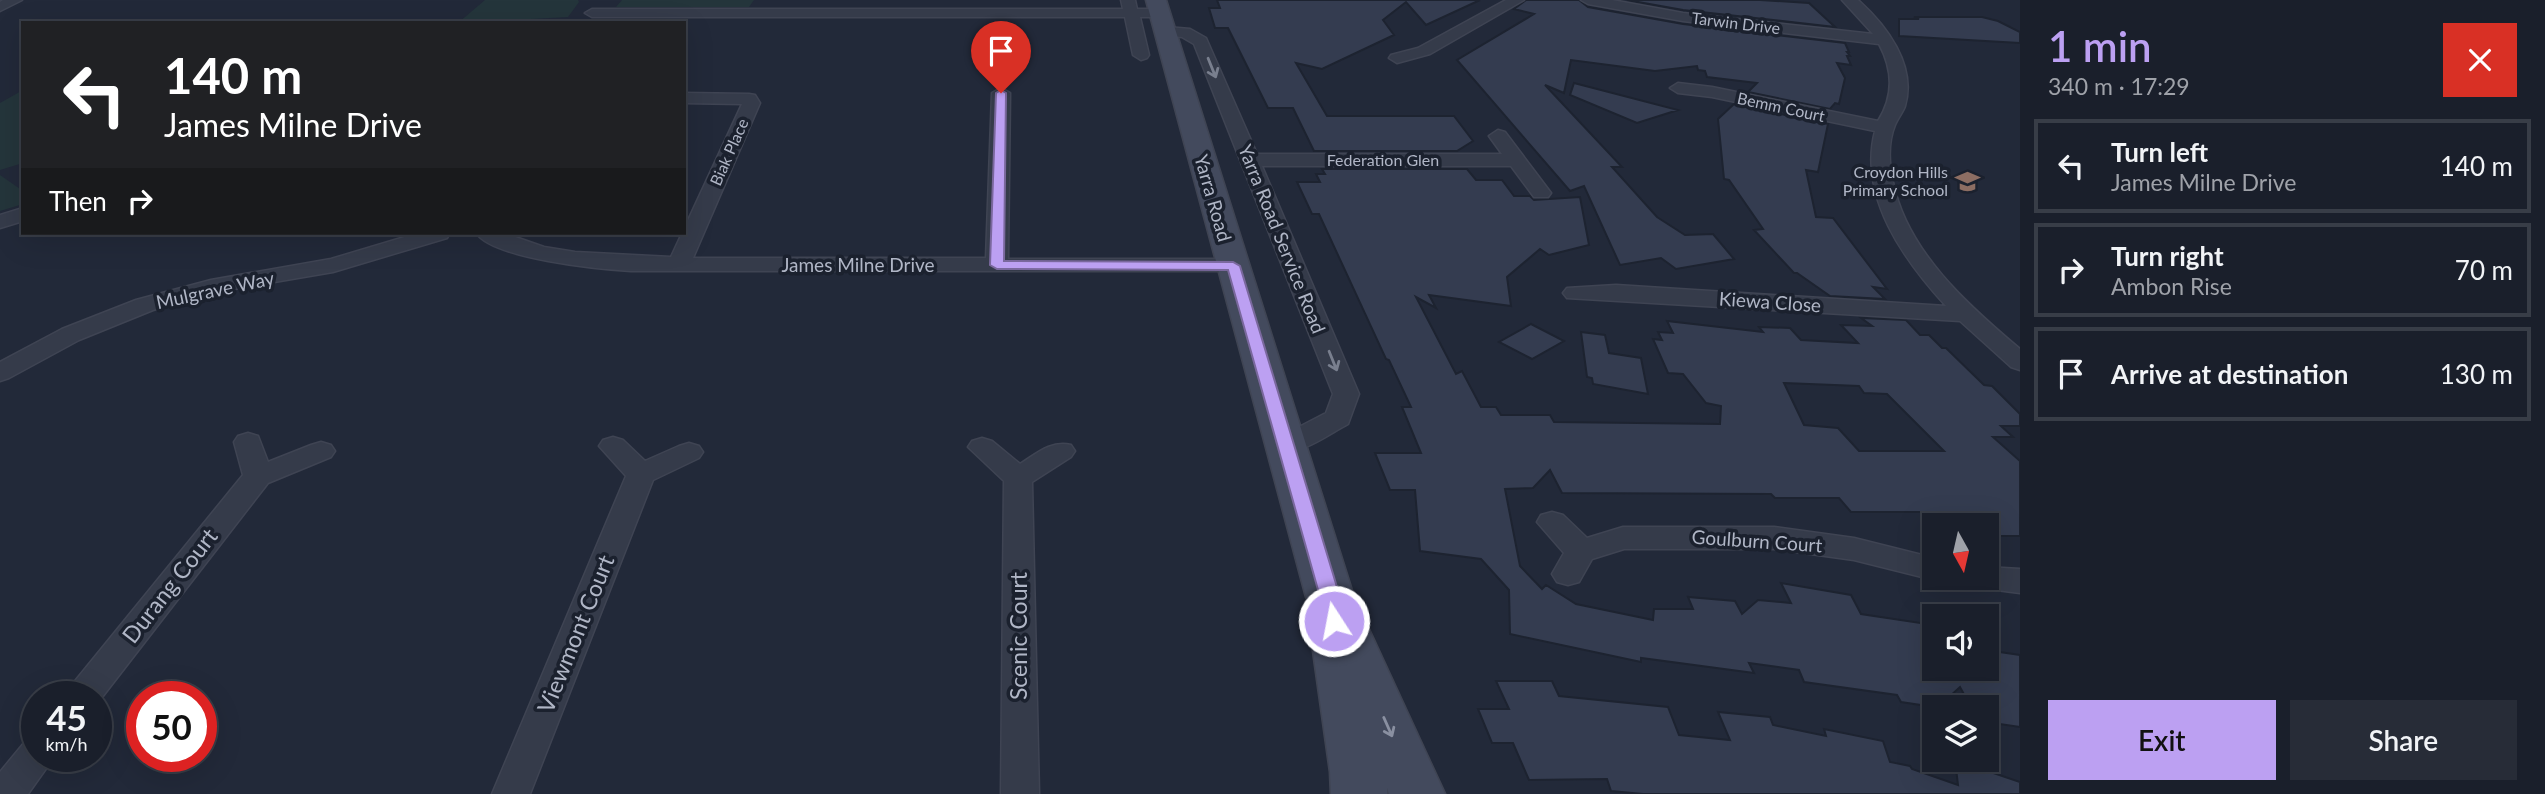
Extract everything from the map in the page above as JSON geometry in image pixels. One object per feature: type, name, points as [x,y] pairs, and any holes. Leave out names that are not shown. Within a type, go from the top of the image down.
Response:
[{"type":"main road","name":"Yarra Road","points":[[1163,10],[1233,266],[1330,597],[1418,794]]},
{"type":"main road","name":"Yarra Road","points":[[1330,597],[1358,772],[1359,794]]},
{"type":"street","points":[[0,7],[15,0]]},
{"type":"street","points":[[1397,58],[1424,51],[1517,0]]},
{"type":"street","name":"Tarwin Drive","points":[[1588,0],[1683,17],[1885,40]]},
{"type":"street","points":[[1849,0],[1862,10],[1885,40],[1896,64],[1899,86],[1896,105],[1884,128],[1880,148],[1881,173],[1887,198],[1924,265],[1965,314],[2020,362]]},
{"type":"street","points":[[592,13],[1130,6],[1163,10]]},
{"type":"street","points":[[1130,6],[1141,55]]},
{"type":"street","name":"Yarra Road Service Road","points":[[1163,10],[1185,32],[1201,41],[1346,394],[1338,418],[1286,445]]},
{"type":"street","name":"Bemm Court","points":[[1678,88],[1712,92],[1884,128]]},
{"type":"street","points":[[997,265],[1001,93]]},
{"type":"street","name":"Biak Place","points":[[679,264],[751,103],[749,99],[738,98],[686,98]]},
{"type":"street","points":[[1498,136],[1541,193]]},
{"type":"street","name":"Federation Glen","points":[[1250,160],[1516,160]]},
{"type":"street","points":[[0,222],[21,215]]},
{"type":"street","name":"Mulgrave Way","points":[[0,373],[37,349],[148,304],[198,289],[319,268],[370,256],[433,235]]},
{"type":"street","name":"James Milne Drive","points":[[492,235],[543,255],[589,262],[1233,266]]},
{"type":"street","name":"Kiewa Close","points":[[1575,293],[1616,292],[1965,314]]},
{"type":"street","points":[[248,442],[258,476]]},
{"type":"street","points":[[613,446],[641,474],[689,452]]},
{"type":"street","points":[[982,447],[1018,478],[1061,451]]},
{"type":"street","name":"Durang Court","points":[[95,681],[258,476],[321,451]]},
{"type":"street","name":"Viewmont Court","points":[[512,794],[641,474]]},
{"type":"street","name":"Scenic Court","points":[[1018,478],[1020,794]]},
{"type":"street","name":"Goulburn Court","points":[[1552,522],[1574,563],[1623,538],[1682,536],[1774,538],[1854,550],[1922,566]]},
{"type":"street","points":[[1999,580],[2020,581]]},
{"type":"street","points":[[5,794],[23,772]]},
{"type":"shaded area","points":[[485,0],[579,2],[568,17],[460,21]]},
{"type":"shaded area","points":[[622,0],[754,0],[749,7],[616,7]]},
{"type":"shaded area","points":[[21,91],[21,164],[0,170],[0,103]]},
{"type":"shaded area","points":[[0,175],[21,190],[21,205],[0,211]]},
{"type":"building","points":[[1217,0],[1480,0],[1426,25],[1406,2],[1383,20],[1394,35],[1322,69],[1296,63],[1327,116],[1454,116],[1473,141],[1457,151],[1314,151],[1293,108],[1268,108],[1228,28],[1215,28],[1209,8],[1220,8]]},
{"type":"building","points":[[1526,0],[1579,0],[1588,7],[1683,24],[1845,43],[1851,65],[1837,63],[1845,78],[1839,104],[1835,103],[1830,109],[1748,92],[1757,83],[1707,77],[1705,71],[1698,70],[1697,66],[1655,71],[1571,60],[1564,93],[1545,85],[1622,167],[1612,167],[1657,217],[1685,235],[1713,234],[1734,259],[1676,269],[1661,258],[1620,265],[1584,186],[1570,191],[1457,60],[1534,14],[1514,9]]},
{"type":"building","points":[[1627,0],[1760,0],[1809,3],[1835,27],[1683,10]]},
{"type":"building","points":[[1914,17],[1982,17],[1998,21],[2020,32],[2020,43],[1899,36],[1899,19],[1919,19]]},
{"type":"building","points":[[1574,83],[1678,110],[1637,123],[1570,95]]},
{"type":"building","points":[[1734,104],[1828,124],[1818,172],[1806,170],[1816,217],[1833,218],[1887,289],[1873,287],[1885,299],[1830,296],[1794,273],[1754,230],[1763,229],[1729,180],[1724,179],[1718,119]]},
{"type":"building","points":[[1322,169],[1467,169],[1476,180],[1502,180],[1514,196],[1530,196],[1534,200],[1580,197],[1589,245],[1549,255],[1540,249],[1507,277],[1511,306],[1429,295],[1436,308],[1416,297],[1456,374],[1462,371],[1481,407],[1496,407],[1501,415],[1550,415],[1554,422],[1720,424],[1721,406],[1706,403],[1683,374],[1668,373],[1653,339],[1662,340],[1658,332],[1673,333],[1667,321],[1763,332],[1759,327],[1790,328],[1801,340],[1858,343],[1841,325],[1872,326],[1861,318],[1906,320],[1920,335],[1929,335],[1942,348],[1946,348],[1984,385],[1992,386],[2020,414],[2020,426],[2001,426],[2013,437],[1993,437],[2020,461],[2020,536],[1999,536],[1999,513],[1851,512],[1839,498],[1775,498],[1771,494],[1562,493],[1550,470],[1533,488],[1505,489],[1520,566],[1542,589],[1546,585],[1576,604],[1653,620],[1654,609],[1693,609],[1688,597],[1735,601],[1742,614],[1758,600],[1791,603],[1781,583],[1851,595],[1861,614],[1922,623],[1922,681],[1999,681],[1999,652],[2020,655],[2020,727],[1999,724],[1999,695],[1964,695],[1960,687],[1951,695],[1922,695],[1922,705],[1901,702],[1897,695],[1804,682],[1799,670],[1749,663],[1754,673],[1641,658],[1641,662],[1510,634],[1509,590],[1481,559],[1420,551],[1415,490],[1390,490],[1375,453],[1421,453],[1402,407],[1411,407],[1319,214],[1312,214],[1297,182],[1320,182],[1316,174],[1325,174]],"holes":[[[1784,383],[1859,386],[1864,393],[1887,394],[1944,451],[1859,451],[1838,428],[1804,425]]]},
{"type":"building","points":[[1531,324],[1564,341],[1532,359],[1499,342]]},
{"type":"building","points":[[1581,332],[1605,335],[1609,353],[1641,358],[1648,394],[1593,384],[1592,378],[1587,377]]},
{"type":"building","points":[[1496,681],[1552,681],[1559,696],[1668,707],[1679,735],[1730,740],[1718,712],[1770,717],[1773,725],[1826,736],[1824,729],[1883,741],[1890,762],[1910,766],[1958,785],[1956,772],[1990,772],[2020,782],[2020,794],[1643,794],[1611,791],[1607,779],[1529,780],[1513,743],[1492,743],[1478,709],[1509,709]]},
{"type":"place","name":"Croydon Hills Primary School","points":[[1968,181]]},
{"type":"route","points":[[1001,93],[997,265],[1233,266],[1330,597],[1334,621]]}]
